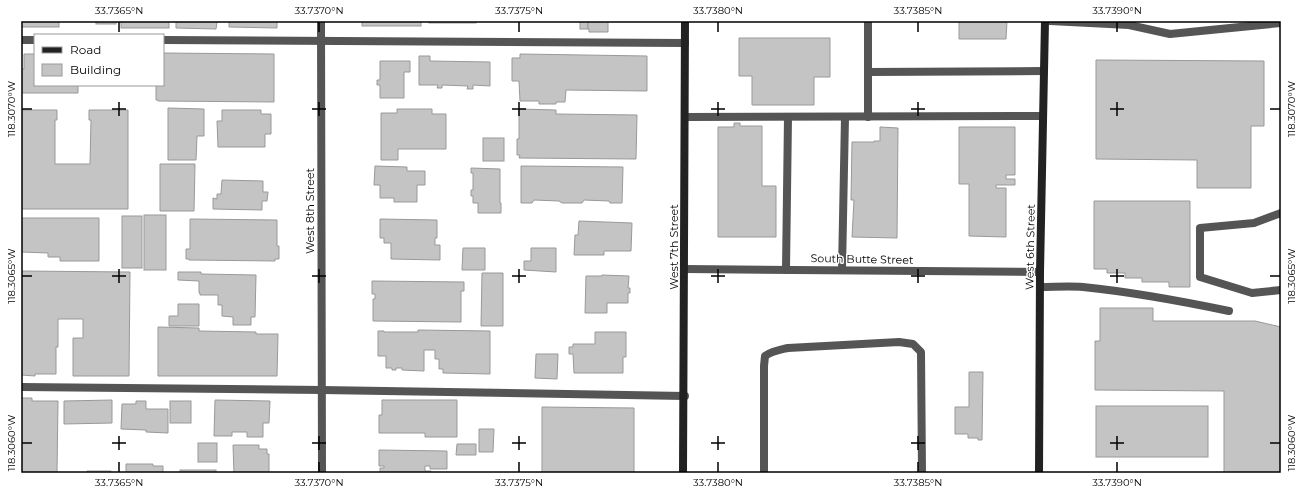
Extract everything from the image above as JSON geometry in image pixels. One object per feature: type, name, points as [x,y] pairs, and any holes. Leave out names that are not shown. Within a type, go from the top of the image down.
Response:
[{"type":"street","name":"West 8th Street","points":[[321,21],[322,473]]},
{"type":"street","name":"West 7th Street","points":[[684,473],[686,117],[685,21]]},
{"type":"street","points":[[868,21],[868,116]]},
{"type":"street","name":"West 6th Street","points":[[1039,473],[1040,272],[1045,21]]},
{"type":"street","points":[[1050,21],[1129,25],[1170,34],[1281,23]]},
{"type":"street","points":[[21,40],[34,40]]},
{"type":"street","points":[[164,40],[685,43]]},
{"type":"street","points":[[868,72],[1044,71]]},
{"type":"street","points":[[842,270],[845,116]]},
{"type":"street","points":[[686,117],[1043,116]]},
{"type":"street","points":[[786,270],[788,117]]},
{"type":"street","points":[[1281,214],[1254,223],[1200,228],[1200,277],[1252,293],[1281,290]]},
{"type":"street","name":"South Butte Street","points":[[685,269],[1040,272]]},
{"type":"street","points":[[1040,287],[1082,287],[1188,302],[1229,311]]},
{"type":"street","points":[[764,473],[765,356],[778,350],[788,348],[899,342],[913,344],[921,352],[922,473]]},
{"type":"street","points":[[21,387],[685,396]]},
{"type":"building","points":[[21,21],[59,21],[59,27],[21,27]]},
{"type":"building","points":[[96,21],[116,21],[116,24],[96,24]]},
{"type":"building","points":[[121,21],[169,21],[169,28],[121,28]]},
{"type":"building","points":[[176,21],[219,22],[217,22],[216,29],[176,28]]},
{"type":"building","points":[[229,21],[277,21],[277,28],[229,27]]},
{"type":"building","points":[[362,21],[421,21],[421,26],[362,26]]},
{"type":"building","points":[[429,21],[476,21],[476,23],[429,23]]},
{"type":"building","points":[[580,21],[588,21],[588,29],[580,29]]},
{"type":"building","points":[[588,21],[608,21],[608,32],[589,32]]},
{"type":"building","points":[[959,21],[1007,21],[1006,39],[959,39]]},
{"type":"building","points":[[739,38],[830,38],[830,77],[814,77],[814,105],[752,105],[752,76],[739,76]]},
{"type":"building","points":[[164,53],[274,54],[274,102],[156,100],[156,86],[164,86]]},
{"type":"building","points":[[24,54],[34,54],[34,86],[78,86],[78,93],[21,93],[21,69],[24,69]]},
{"type":"building","points":[[520,54],[647,56],[647,91],[566,90],[565,102],[556,102],[556,104],[539,104],[539,101],[520,101],[519,81],[512,81],[512,58],[520,58]]},
{"type":"building","points":[[419,56],[430,56],[430,61],[490,62],[490,86],[473,85],[473,89],[467,89],[468,86],[442,85],[442,88],[437,88],[438,85],[419,85]]},
{"type":"building","points":[[1096,60],[1264,61],[1264,126],[1251,126],[1251,188],[1197,188],[1197,160],[1096,159]]},
{"type":"building","points":[[380,61],[410,61],[410,72],[404,72],[404,98],[380,98],[380,85],[377,85],[377,80],[380,80]]},
{"type":"building","points":[[168,108],[204,109],[204,136],[197,136],[196,160],[168,160]]},
{"type":"building","points":[[397,109],[432,109],[432,114],[446,114],[446,149],[398,149],[398,160],[381,160],[381,113],[397,113]]},
{"type":"building","points":[[519,109],[556,110],[556,114],[637,115],[636,159],[519,158],[520,155],[517,155],[517,139],[519,139]]},
{"type":"building","points":[[21,110],[57,110],[57,120],[55,120],[55,164],[90,164],[91,120],[89,120],[89,110],[128,110],[128,209],[21,209]]},
{"type":"building","points":[[222,110],[261,110],[261,114],[271,114],[271,134],[265,134],[265,147],[218,147],[217,121],[222,121]]},
{"type":"building","points":[[734,123],[740,123],[740,126],[762,126],[762,186],[776,186],[776,237],[718,237],[718,127],[734,127]]},
{"type":"building","points":[[880,127],[898,128],[897,238],[852,237],[854,200],[851,200],[852,142],[880,141]]},
{"type":"building","points":[[959,127],[1015,127],[1015,175],[1006,175],[1006,179],[1015,179],[1015,185],[996,185],[996,188],[1006,188],[1006,237],[969,236],[969,184],[959,184]]},
{"type":"building","points":[[483,138],[504,138],[504,161],[483,161]]},
{"type":"building","points":[[160,164],[195,164],[194,211],[160,211]]},
{"type":"building","points":[[375,166],[407,167],[407,171],[425,171],[425,185],[417,185],[417,202],[394,202],[394,198],[380,198],[380,185],[374,185]]},
{"type":"building","points":[[521,166],[623,167],[622,203],[584,200],[582,203],[562,203],[559,201],[534,200],[532,203],[521,203]]},
{"type":"building","points":[[471,168],[500,169],[501,213],[478,213],[478,203],[473,203],[473,196],[471,196],[471,190],[473,190],[473,173],[471,173]]},
{"type":"building","points":[[222,180],[263,181],[263,192],[268,192],[267,201],[262,201],[262,210],[213,209],[213,198],[217,199],[217,194],[221,194]]},
{"type":"building","points":[[1094,201],[1190,201],[1190,287],[1169,287],[1169,282],[1142,282],[1142,278],[1125,278],[1125,273],[1107,273],[1107,269],[1094,269]]},
{"type":"building","points":[[144,215],[166,215],[166,270],[144,270]]},
{"type":"building","points":[[122,216],[142,216],[142,268],[122,268]]},
{"type":"building","points":[[21,218],[99,218],[99,261],[60,261],[60,257],[48,257],[48,253],[21,252]]},
{"type":"building","points":[[190,219],[277,220],[277,246],[279,246],[279,259],[275,259],[275,261],[186,259],[186,249],[190,249]]},
{"type":"building","points":[[380,219],[437,220],[437,238],[435,238],[435,245],[440,245],[440,260],[391,259],[391,243],[384,243],[384,238],[380,238]]},
{"type":"building","points":[[579,221],[632,223],[631,251],[604,251],[604,255],[574,255],[575,235],[578,235]]},
{"type":"building","points":[[463,248],[485,248],[485,270],[462,270]]},
{"type":"building","points":[[531,248],[556,248],[556,272],[524,270],[524,261],[531,261]]},
{"type":"building","points":[[21,271],[130,272],[129,376],[73,376],[73,338],[83,338],[83,319],[58,319],[56,374],[35,374],[35,376],[21,375]]},
{"type":"building","points":[[178,272],[256,275],[255,317],[251,317],[251,325],[233,325],[233,317],[222,316],[222,305],[218,305],[218,295],[200,295],[199,281],[178,280]]},
{"type":"building","points":[[482,273],[503,273],[503,326],[481,326]]},
{"type":"building","points":[[586,276],[629,276],[628,288],[630,288],[630,293],[628,293],[628,303],[607,303],[607,313],[585,313]]},
{"type":"building","points":[[372,281],[464,282],[464,291],[461,291],[461,322],[373,321],[373,299],[375,299],[375,294],[372,294]]},
{"type":"building","points":[[178,304],[199,304],[199,326],[169,326],[169,316],[178,316]]},
{"type":"building","points":[[1100,308],[1153,308],[1153,321],[1255,321],[1281,327],[1281,473],[1224,473],[1224,391],[1095,390],[1095,341],[1100,341]]},
{"type":"building","points":[[158,327],[199,328],[199,331],[278,334],[277,376],[158,376]]},
{"type":"building","points":[[418,330],[490,331],[490,374],[443,373],[443,369],[439,369],[439,359],[435,359],[435,350],[424,350],[424,371],[402,370],[402,368],[392,370],[392,368],[386,368],[386,356],[378,356],[378,331],[418,332]]},
{"type":"building","points":[[595,332],[626,332],[626,357],[623,357],[623,373],[574,373],[573,354],[569,354],[569,347],[573,347],[573,344],[595,344]]},
{"type":"building","points":[[536,354],[558,354],[557,379],[535,378]]},
{"type":"building","points":[[969,372],[983,372],[982,440],[978,440],[978,438],[968,438],[968,434],[955,434],[955,407],[969,407]]},
{"type":"building","points":[[21,398],[32,398],[32,401],[58,401],[57,473],[21,473]]},
{"type":"building","points":[[112,400],[112,423],[64,424],[64,401]]},
{"type":"building","points":[[215,400],[270,401],[269,423],[263,423],[263,437],[247,437],[247,432],[232,432],[232,436],[214,436]]},
{"type":"building","points":[[382,400],[457,400],[457,437],[425,437],[425,433],[379,433],[379,415],[382,415]]},
{"type":"building","points":[[136,401],[146,401],[146,409],[168,409],[168,433],[121,429],[122,404],[136,404]]},
{"type":"building","points":[[170,401],[191,401],[191,423],[170,423]]},
{"type":"building","points":[[1096,406],[1208,406],[1208,457],[1096,457]]},
{"type":"building","points":[[542,407],[634,408],[634,473],[542,473]]},
{"type":"building","points":[[479,429],[494,429],[493,452],[479,452]]},
{"type":"building","points":[[198,443],[217,443],[217,462],[198,462]]},
{"type":"building","points":[[457,444],[476,444],[476,455],[456,455]]},
{"type":"building","points":[[233,445],[259,445],[259,449],[267,449],[267,454],[269,454],[269,473],[234,473]]},
{"type":"building","points":[[379,450],[447,451],[447,469],[430,469],[430,466],[425,466],[425,471],[431,471],[431,473],[380,473],[380,468],[384,468],[384,466],[379,466]]},
{"type":"building","points":[[126,464],[153,464],[153,466],[163,466],[163,473],[126,473]]},
{"type":"building","points":[[180,470],[216,470],[216,473],[180,473]]},
{"type":"building","points":[[87,471],[111,471],[111,473],[87,473]]}]
